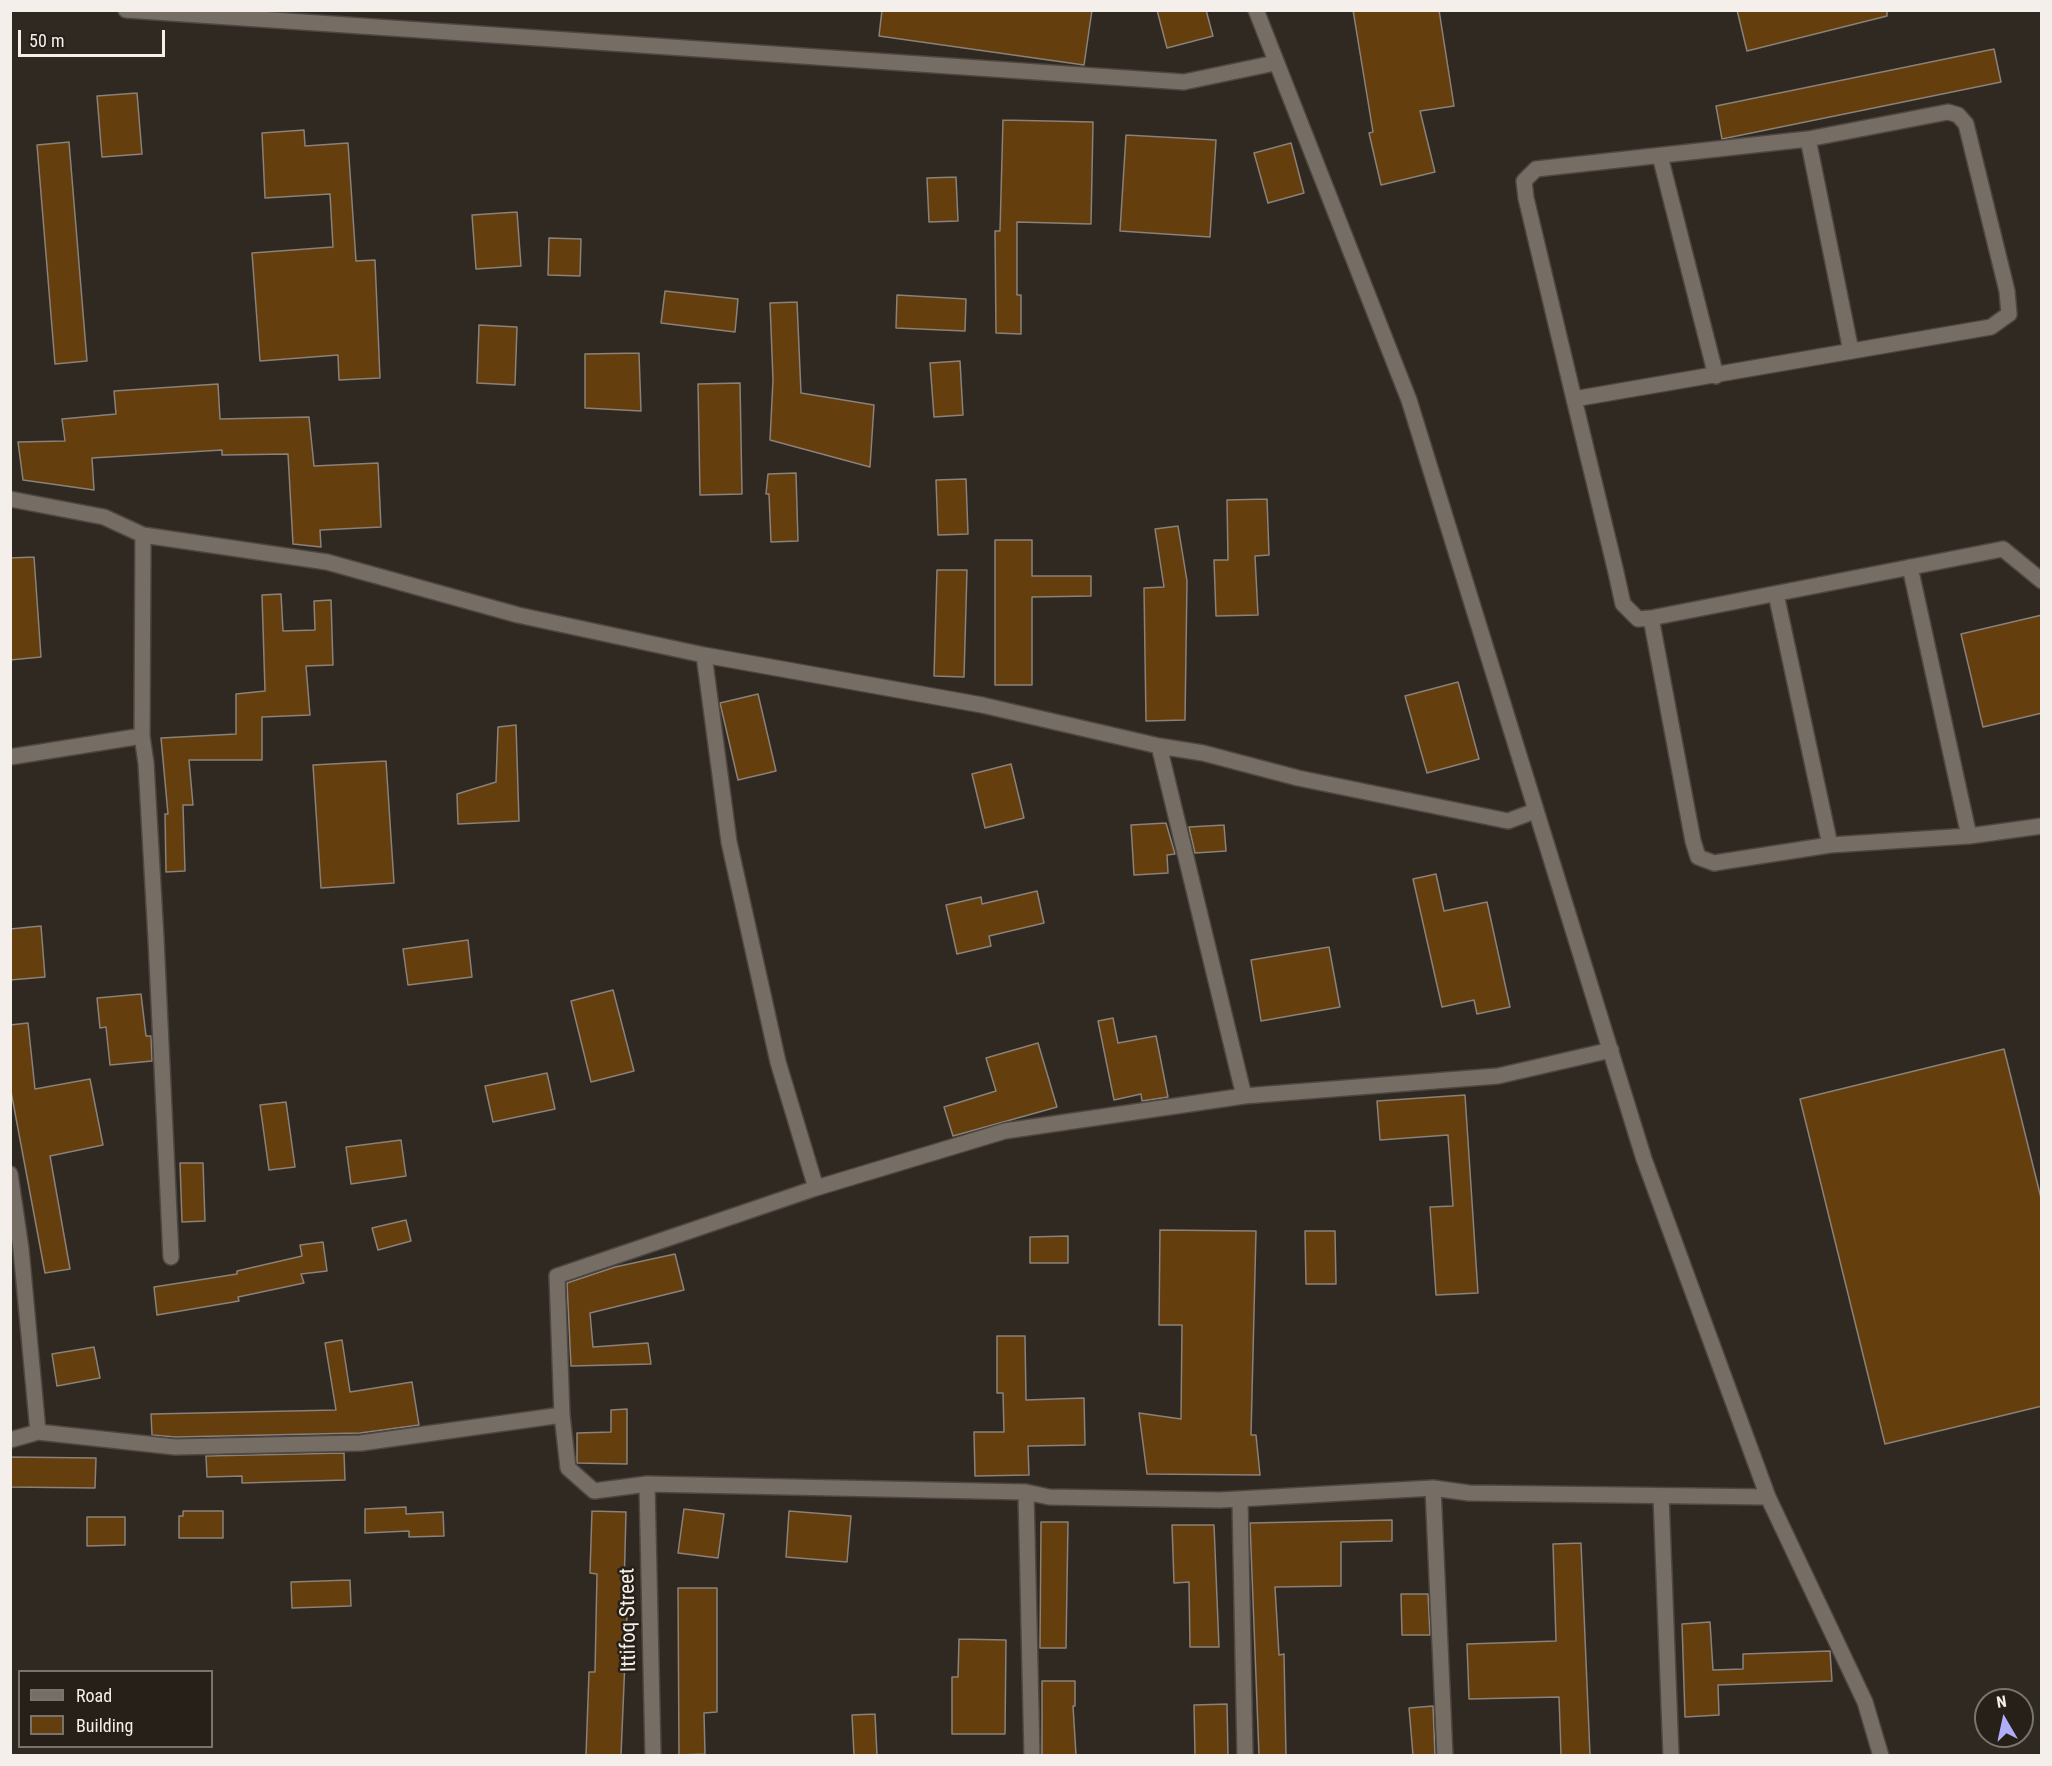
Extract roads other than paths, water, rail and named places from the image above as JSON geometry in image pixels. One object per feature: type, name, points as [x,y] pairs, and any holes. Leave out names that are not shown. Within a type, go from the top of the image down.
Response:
[{"type":"street","points":[[126,10],[1184,82],[1275,63]]},
{"type":"street","points":[[1256,10],[1410,400],[1644,1159],[1768,1497],[1865,1702],[1881,1755]]},
{"type":"street","points":[[1574,399],[1991,327],[2009,314],[2007,291],[1966,124],[1958,115],[1948,112],[1808,139],[1536,169],[1524,182],[1574,399],[1623,604],[1638,619],[2003,549],[2042,581]]},
{"type":"street","points":[[1808,139],[1851,351]]},
{"type":"street","points":[[1660,156],[1716,376]]},
{"type":"street","points":[[10,499],[104,517],[143,535],[327,561],[518,615],[704,655],[982,705],[1160,746],[1203,753],[1298,778],[1508,821],[1535,811]]},
{"type":"street","points":[[143,535],[142,736],[146,763],[156,927],[171,1257]]},
{"type":"street","points":[[1910,567],[1970,836]]},
{"type":"street","points":[[1776,594],[1830,845]]},
{"type":"street","points":[[1651,618],[1693,841],[1698,857],[1714,863],[1830,845],[1970,836],[2042,826]]},
{"type":"street","points":[[704,655],[729,842],[778,1062],[816,1188]]},
{"type":"street","points":[[10,757],[142,736]]},
{"type":"street","points":[[1160,746],[1244,1096]]},
{"type":"street","points":[[1611,1050],[1498,1076],[1244,1096],[1005,1131],[816,1188],[557,1275],[562,1415],[568,1468],[594,1491],[647,1484],[1026,1492],[1049,1497],[1240,1500],[1433,1488],[1469,1493],[1768,1497]]},
{"type":"street","points":[[10,1174],[21,1249],[38,1432]]},
{"type":"street","points":[[10,1440],[38,1432],[175,1447],[361,1443],[562,1415]]},
{"type":"street","name":"Ittifoq Street","points":[[647,1484],[653,1755]]},
{"type":"street","points":[[1433,1488],[1445,1755]]},
{"type":"street","points":[[1026,1492],[1032,1755]]},
{"type":"street","points":[[1661,1496],[1671,1755]]},
{"type":"street","points":[[1240,1500],[1245,1755]]}]
